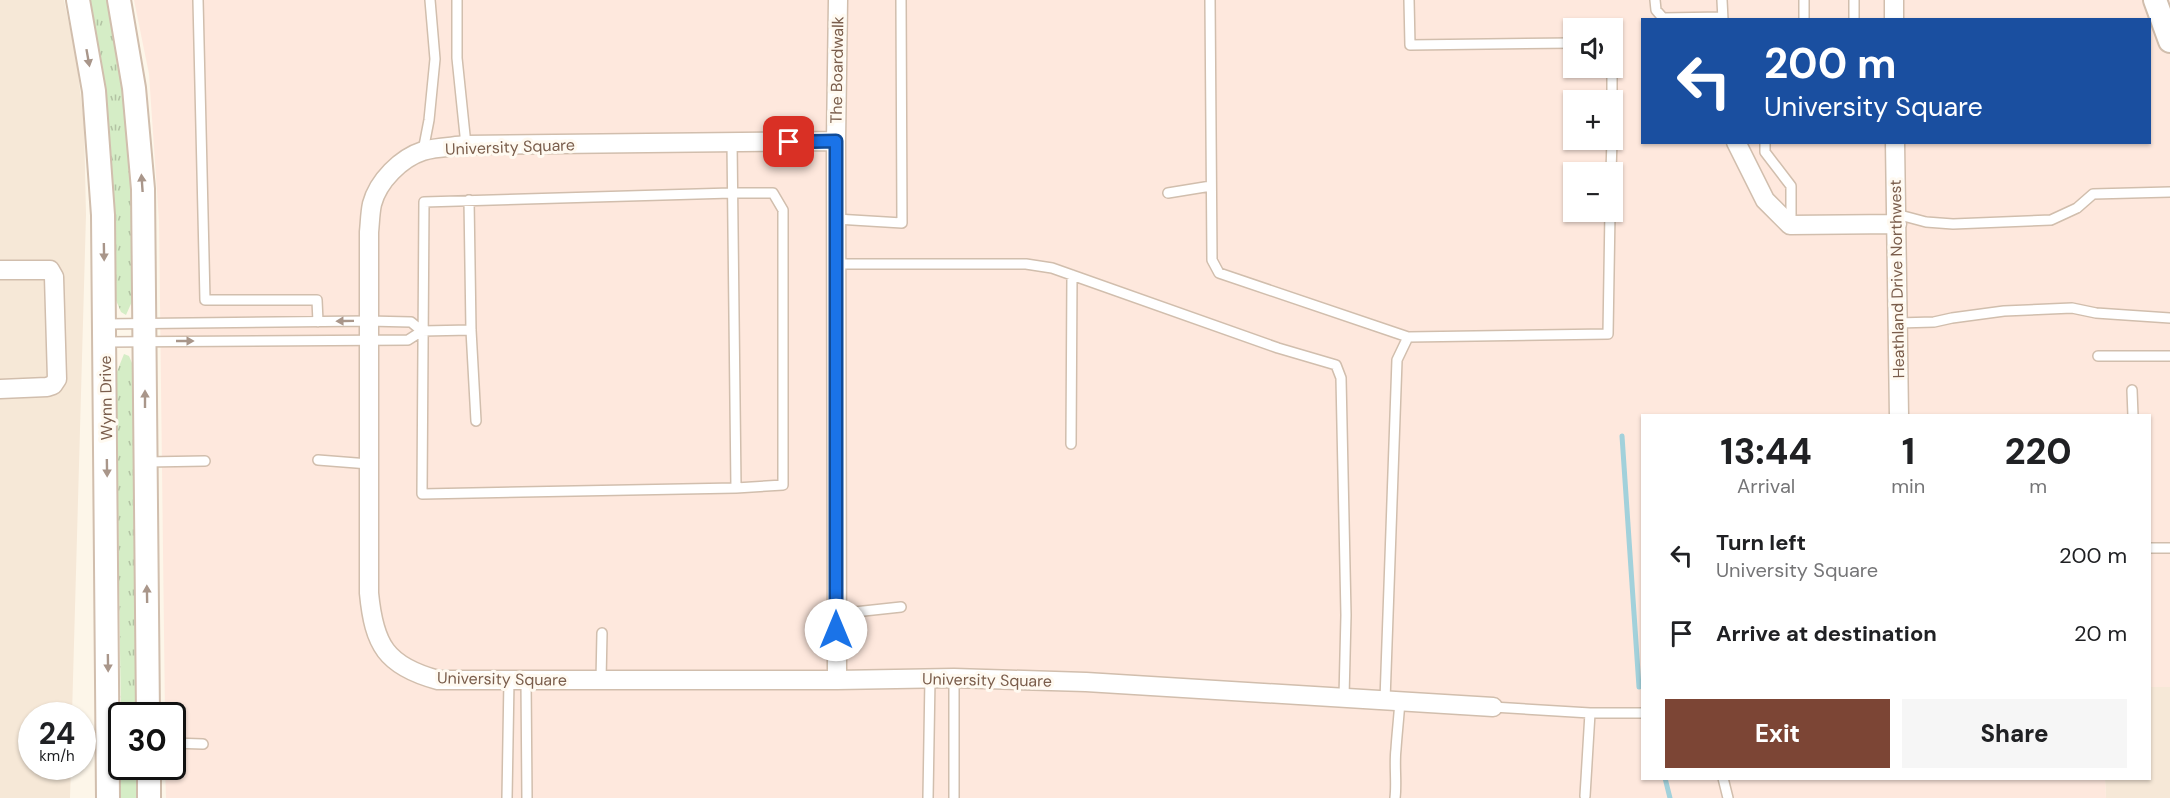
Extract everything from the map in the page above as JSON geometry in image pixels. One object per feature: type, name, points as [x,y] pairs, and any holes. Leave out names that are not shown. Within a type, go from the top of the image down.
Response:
[{"type":"street","name":"Wynn Drive","points":[[78,0],[94,91],[103,215],[112,743],[108,798]]},
{"type":"street","points":[[119,0],[134,88],[143,189],[148,702]]},
{"type":"street","name":"The Boardwalk","points":[[837,680],[838,0]]},
{"type":"street","points":[[1894,0],[1894,18]]},
{"type":"street","points":[[2155,0],[2169,37]]},
{"type":"street","name":"University Square","points":[[836,141],[466,146],[423,151],[388,175],[378,189],[372,204],[369,232],[369,593],[372,623],[379,640],[395,662],[413,673],[438,680],[954,678],[1086,682],[1493,707]]},
{"type":"street","points":[[1737,144],[1765,200],[1791,225],[1897,219]]},
{"type":"street","name":"Heathland Drive Northwest","points":[[1895,144],[1899,414]]},
{"type":"street","points":[[0,270],[50,270],[54,277],[57,379],[47,387],[0,388]]},
{"type":"street","points":[[149,780],[149,798]]},
{"type":"lane","points":[[198,0],[205,300],[317,300],[318,322]]},
{"type":"lane","points":[[423,151],[429,120],[435,59],[430,0]]},
{"type":"lane","points":[[458,0],[457,58],[466,146]]},
{"type":"lane","points":[[836,219],[902,223],[901,0]]},
{"type":"lane","points":[[1210,0],[1212,260],[1218,273],[1408,337],[1608,334],[1610,222]]},
{"type":"lane","points":[[1409,0],[1410,45],[1563,43]]},
{"type":"lane","points":[[1655,0],[1656,10],[1663,18],[1723,18],[1722,0]]},
{"type":"lane","points":[[1804,0],[1804,18]]},
{"type":"lane","points":[[1854,0],[1854,18]]},
{"type":"lane","points":[[732,142],[735,488]]},
{"type":"lane","points":[[1765,144],[1765,152],[1791,186],[1791,225]]},
{"type":"lane","points":[[1168,193],[1211,186]]},
{"type":"lane","points":[[1897,219],[1953,224],[2051,220],[2077,207],[2093,194],[2170,192]]},
{"type":"lane","points":[[773,193],[783,210],[783,485],[735,488],[422,494],[424,202],[469,200],[773,193]]},
{"type":"lane","points":[[469,200],[471,330],[476,421]]},
{"type":"lane","points":[[836,264],[1026,264],[1052,268],[1278,348],[1336,365],[1341,378],[1346,615],[1344,697]]},
{"type":"lane","points":[[1071,444],[1072,275]]},
{"type":"lane","points":[[1898,323],[1934,322],[2004,311],[2072,308],[2096,313],[2170,318]]},
{"type":"lane","points":[[105,333],[368,321],[411,322],[422,332]]},
{"type":"lane","points":[[105,333],[408,340],[422,332],[471,330]]},
{"type":"lane","points":[[1395,798],[1397,777],[1395,751],[1398,736],[1392,700],[1397,360],[1408,337]]},
{"type":"lane","points":[[2098,356],[2170,356]]},
{"type":"lane","points":[[2132,390],[2133,414]]},
{"type":"lane","points":[[318,460],[369,464]]},
{"type":"lane","points":[[145,462],[205,461]]},
{"type":"lane","points":[[2151,548],[2170,548]]},
{"type":"lane","points":[[837,614],[901,607]]},
{"type":"lane","points":[[601,680],[602,633]]},
{"type":"lane","points":[[928,798],[930,678]]},
{"type":"lane","points":[[954,678],[954,798]]},
{"type":"lane","points":[[507,798],[517,680]]},
{"type":"lane","points":[[517,680],[527,798]]},
{"type":"lane","points":[[1493,707],[1590,713],[1641,713]]},
{"type":"lane","points":[[1585,796],[1590,713]]},
{"type":"lane","points":[[186,743],[203,744]]},
{"type":"lane","points":[[1724,780],[1728,798]]},
{"type":"shaded area","points":[[0,0],[64,0],[76,57],[84,123],[86,215],[72,702],[18,702],[18,780],[71,780],[70,798],[0,798]]},
{"type":"shaded area","points":[[134,0],[2170,0],[2170,687],[2151,687],[2151,414],[1641,414],[1641,780],[2105,780],[2106,798],[166,798],[165,780],[186,780],[186,702],[165,702],[159,221],[149,74]]},
{"type":"shaded area","points":[[2151,687],[2170,687],[2170,798],[2106,798],[2105,780],[2151,780]]},
{"type":"green space","points":[[90,0],[111,0],[122,62],[133,191],[134,297],[126,315],[121,312],[115,298],[114,205],[110,144],[102,72]]},
{"type":"green space","points":[[124,354],[129,356],[135,370],[139,702],[121,702],[116,374]]},
{"type":"green space","points":[[120,780],[139,780],[140,798],[119,798]]},
{"type":"waterway","points":[[1622,436],[1639,687]]},
{"type":"waterway","points":[[1666,780],[1670,798]]},
{"type":"route","points":[[789,142],[836,141],[836,630]]}]
